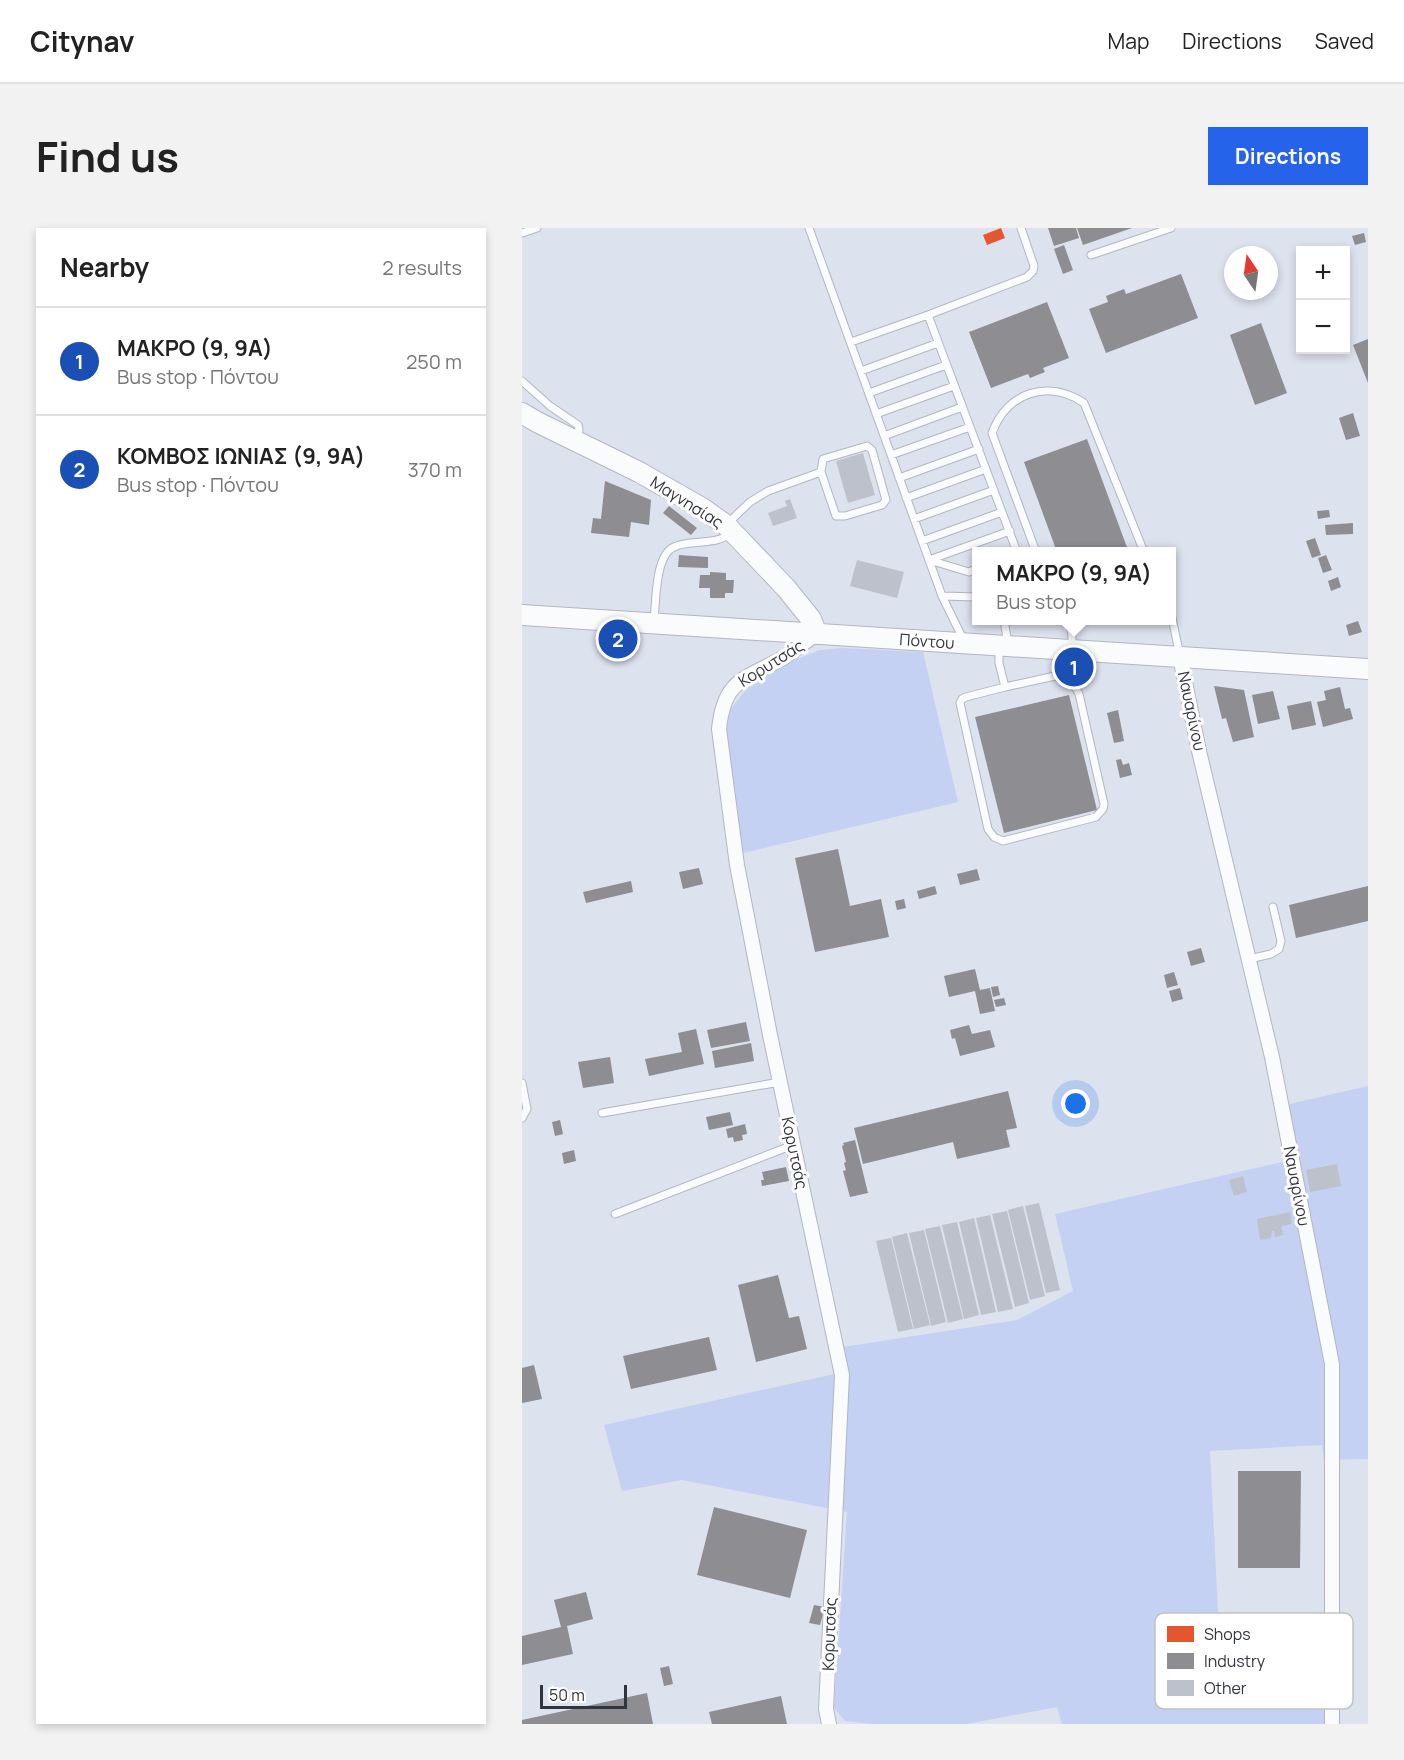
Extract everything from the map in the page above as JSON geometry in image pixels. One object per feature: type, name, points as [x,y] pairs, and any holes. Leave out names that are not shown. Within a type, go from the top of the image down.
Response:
[{"type":"street","name":"Μαγνησίας","points":[[522,413],[537,423],[639,472],[702,508],[729,528],[786,588],[811,619],[817,634]]},
{"type":"street","name":"Πόντου","points":[[522,615],[1368,669]]},
{"type":"street","name":"Κορυτσάς","points":[[817,634],[790,654],[742,678],[724,700],[719,729],[737,865],[842,1374],[826,1709],[829,1724]]},
{"type":"street","name":"Ναυαρίνου","points":[[1180,657],[1199,751],[1272,1057],[1332,1364],[1332,1613]]},
{"type":"lane","points":[[522,233],[537,228]]},
{"type":"lane","points":[[809,228],[942,596],[965,643]]},
{"type":"lane","points":[[851,342],[1027,277],[1033,271],[1034,266],[1021,228]]},
{"type":"lane","points":[[1091,255],[1171,228]]},
{"type":"lane","points":[[928,315],[1015,547]]},
{"type":"lane","points":[[861,371],[938,343]]},
{"type":"lane","points":[[869,393],[946,365]]},
{"type":"lane","points":[[522,381],[550,406],[578,425],[576,441]]},
{"type":"lane","points":[[876,414],[954,386]]},
{"type":"lane","points":[[1034,547],[992,433],[1000,416],[1013,402],[1029,394],[1048,390],[1067,394],[1084,403],[1142,547]]},
{"type":"lane","points":[[884,436],[962,407]]},
{"type":"lane","points":[[891,455],[970,427]]},
{"type":"lane","points":[[867,446],[872,450],[886,500],[882,505],[845,516],[836,516],[821,472],[820,465],[823,459],[867,446]]},
{"type":"lane","points":[[900,478],[979,449]]},
{"type":"lane","points":[[906,498],[986,469]]},
{"type":"lane","points":[[654,624],[660,564],[667,551],[681,544],[715,541],[726,537],[729,528],[750,502],[768,492],[821,472]]},
{"type":"lane","points":[[914,519],[994,490]]},
{"type":"lane","points":[[922,541],[1002,512]]},
{"type":"lane","points":[[929,560],[1010,531]]},
{"type":"lane","points":[[929,560],[969,572],[972,571]]},
{"type":"lane","points":[[942,596],[972,597]]},
{"type":"lane","points":[[1004,625],[1004,646],[999,663],[1005,687]]},
{"type":"lane","points":[[1070,625],[1073,650]]},
{"type":"lane","points":[[1173,625],[1180,657]]},
{"type":"lane","points":[[1055,676],[1062,677],[1075,686],[1079,694],[1104,804],[1096,817],[1003,841],[991,834],[960,703],[966,697],[1005,687],[1055,676]]},
{"type":"lane","points":[[1249,959],[1271,954],[1279,949],[1281,941],[1273,907]]},
{"type":"lane","points":[[602,1113],[780,1082]]},
{"type":"lane","points":[[522,1083],[527,1103],[526,1113],[522,1118]]},
{"type":"lane","points":[[615,1214],[793,1145]]},
{"type":"shaded area","points":[[843,648],[923,652],[958,802],[739,854],[725,716],[750,685],[787,663],[820,650]]},
{"type":"shaded area","points":[[1368,1086],[1368,1459],[1324,1460],[1322,1445],[1210,1451],[1218,1613],[1155,1613],[1155,1709],[1326,1709],[1326,1724],[1062,1724],[1057,1707],[967,1724],[873,1724],[845,1721],[834,1708],[847,1512],[682,1480],[622,1491],[604,1425],[848,1371],[843,1347],[1017,1320],[1073,1291],[1055,1214],[1295,1159],[1285,1105]]},
{"type":"building: Shops","points":[[1001,228],[1005,238],[987,245],[983,235]]},
{"type":"building: Industry","points":[[1048,228],[1076,228],[1079,238],[1054,246]]},
{"type":"building: Industry","points":[[1077,228],[1132,228],[1083,245]]},
{"type":"building: Industry","points":[[1364,233],[1366,242],[1355,245],[1352,236]]},
{"type":"building: Industry","points":[[1064,245],[1073,270],[1063,274],[1054,249]]},
{"type":"building: Industry","points":[[1181,274],[1198,318],[1106,353],[1089,309],[1108,302],[1106,296],[1124,289],[1126,294]]},
{"type":"building: Industry","points":[[1047,302],[1069,358],[1043,368],[1045,372],[1030,378],[1028,374],[991,388],[969,332]]},
{"type":"building: Industry","points":[[1261,323],[1287,393],[1255,405],[1230,335]]},
{"type":"building: Industry","points":[[1368,339],[1368,383],[1353,345]]},
{"type":"building: Industry","points":[[1353,413],[1360,436],[1346,440],[1339,418]]},
{"type":"building: Industry","points":[[1087,439],[1127,547],[1055,547],[1024,462]]},
{"type":"building: Industry","points":[[605,481],[651,500],[649,525],[631,522],[629,537],[591,533],[593,518],[601,519]]},
{"type":"building: Industry","points":[[669,506],[697,528],[691,535],[663,513]]},
{"type":"building: Industry","points":[[1329,510],[1330,517],[1318,519],[1317,511]]},
{"type":"building: Industry","points":[[1353,523],[1353,534],[1326,535],[1325,525]]},
{"type":"building: Industry","points":[[1315,538],[1321,555],[1312,558],[1306,541]]},
{"type":"building: Industry","points":[[679,555],[708,557],[708,568],[678,567]]},
{"type":"building: Industry","points":[[1326,555],[1332,570],[1323,573],[1318,558]]},
{"type":"building: Industry","points":[[710,572],[726,573],[726,580],[734,580],[733,593],[725,593],[725,598],[710,598],[710,588],[699,588],[700,575],[710,575]]},
{"type":"building: Industry","points":[[1338,577],[1341,587],[1331,591],[1328,581]]},
{"type":"building: Industry","points":[[1358,621],[1362,632],[1349,636],[1346,625]]},
{"type":"building: Industry","points":[[1214,686],[1244,690],[1254,737],[1233,742],[1226,718],[1222,719]]},
{"type":"building: Industry","points":[[1340,687],[1345,709],[1350,708],[1353,719],[1323,727],[1317,702],[1326,700],[1324,691]]},
{"type":"building: Industry","points":[[1273,691],[1280,719],[1258,724],[1252,695]]},
{"type":"building: Industry","points":[[1069,695],[1097,810],[1004,833],[975,717]]},
{"type":"building: Industry","points":[[1311,701],[1316,725],[1292,730],[1287,706]]},
{"type":"building: Industry","points":[[1118,710],[1124,741],[1114,743],[1107,713]]},
{"type":"building: Industry","points":[[1121,759],[1123,765],[1129,763],[1132,775],[1120,778],[1116,760]]},
{"type":"building: Industry","points":[[838,849],[850,906],[881,899],[889,937],[815,952],[795,858]]},
{"type":"building: Industry","points":[[699,868],[703,884],[683,889],[679,872]]},
{"type":"building: Industry","points":[[977,869],[980,880],[960,885],[957,874]]},
{"type":"building: Industry","points":[[631,881],[633,892],[586,903],[583,892]]},
{"type":"building: Industry","points":[[935,886],[937,894],[919,899],[917,891]]},
{"type":"building: Industry","points":[[1368,886],[1368,921],[1296,938],[1289,905]]},
{"type":"building: Industry","points":[[904,899],[906,908],[897,910],[895,901]]},
{"type":"building: Industry","points":[[1201,948],[1205,962],[1191,966],[1187,952]]},
{"type":"building: Industry","points":[[975,969],[980,990],[990,988],[995,1011],[980,1014],[975,991],[949,997],[944,976]]},
{"type":"building: Industry","points":[[1174,972],[1178,985],[1167,988],[1164,975]]},
{"type":"building: Industry","points":[[998,986],[1000,995],[993,997],[991,987]]},
{"type":"building: Industry","points":[[1180,988],[1183,999],[1172,1002],[1169,991]]},
{"type":"building: Industry","points":[[1004,998],[1006,1005],[996,1007],[994,1000]]},
{"type":"building: Industry","points":[[746,1022],[750,1041],[711,1048],[707,1030]]},
{"type":"building: Industry","points":[[969,1025],[972,1034],[990,1030],[995,1047],[960,1056],[950,1030]]},
{"type":"building: Industry","points":[[696,1029],[704,1064],[649,1076],[645,1059],[682,1052],[678,1033]]},
{"type":"building: Industry","points":[[751,1043],[754,1061],[715,1068],[712,1051]]},
{"type":"building: Industry","points":[[610,1057],[614,1083],[583,1088],[578,1062]]},
{"type":"building: Industry","points":[[1008,1091],[1017,1128],[1006,1130],[1010,1147],[957,1159],[953,1142],[863,1164],[854,1128]]},
{"type":"building: Industry","points":[[730,1112],[733,1125],[709,1130],[706,1117]]},
{"type":"building: Industry","points":[[560,1120],[563,1134],[555,1136],[552,1122]]},
{"type":"building: Industry","points":[[745,1124],[747,1134],[742,1135],[743,1140],[734,1142],[733,1137],[728,1138],[726,1129]]},
{"type":"building: Industry","points":[[855,1140],[868,1193],[850,1197],[843,1171],[846,1170],[844,1163],[846,1162],[842,1146],[843,1143]]},
{"type":"building: Industry","points":[[574,1150],[576,1161],[564,1164],[562,1153]]},
{"type":"building: Industry","points":[[786,1167],[789,1181],[762,1186],[761,1180],[764,1180],[762,1172]]},
{"type":"building: Industry","points":[[778,1275],[789,1318],[799,1316],[807,1349],[756,1362],[738,1285]]},
{"type":"building: Industry","points":[[709,1337],[717,1370],[631,1389],[623,1356]]},
{"type":"building: Industry","points":[[534,1365],[542,1399],[522,1403],[522,1368]]},
{"type":"building: Industry","points":[[1238,1471],[1301,1471],[1300,1568],[1238,1568]]},
{"type":"building: Industry","points":[[714,1507],[807,1530],[790,1598],[697,1575]]},
{"type":"building: Industry","points":[[586,1592],[593,1619],[567,1626],[573,1654],[522,1665],[522,1636],[561,1627],[554,1600]]},
{"type":"building: Industry","points":[[814,1605],[825,1607],[820,1625],[809,1623]]},
{"type":"building: Industry","points":[[669,1666],[673,1684],[664,1686],[660,1668]]},
{"type":"building: Industry","points":[[647,1693],[653,1724],[522,1724],[522,1720]]},
{"type":"building: Industry","points":[[781,1696],[787,1724],[712,1724],[709,1712]]},
{"type":"building: Other","points":[[863,453],[875,495],[848,503],[836,461]]},
{"type":"building: Other","points":[[790,499],[797,518],[773,526],[768,513],[787,506],[785,501]]},
{"type":"building: Other","points":[[857,560],[904,572],[897,598],[850,586]]},
{"type":"building: Other","points":[[1337,1164],[1341,1186],[1310,1192],[1306,1170]]},
{"type":"building: Other","points":[[1243,1176],[1247,1192],[1234,1196],[1229,1180]]},
{"type":"building: Other","points":[[1039,1203],[1060,1290],[1046,1293],[1025,1206]]},
{"type":"building: Other","points":[[1023,1206],[1045,1296],[1030,1300],[1008,1210]]},
{"type":"building: Other","points":[[1007,1211],[1029,1303],[1015,1307],[992,1214]]},
{"type":"building: Other","points":[[1290,1212],[1292,1224],[1281,1226],[1283,1235],[1275,1237],[1272,1231],[1271,1238],[1260,1240],[1257,1219]]},
{"type":"building: Other","points":[[990,1215],[1013,1309],[998,1312],[976,1218]]},
{"type":"building: Other","points":[[974,1218],[996,1312],[981,1315],[959,1222]]},
{"type":"building: Other","points":[[957,1222],[979,1315],[964,1319],[942,1225]]},
{"type":"building: Other","points":[[940,1226],[963,1319],[948,1323],[925,1229]]},
{"type":"building: Other","points":[[924,1230],[946,1322],[931,1326],[909,1233]]},
{"type":"building: Other","points":[[907,1233],[930,1325],[914,1329],[892,1237]]},
{"type":"building: Other","points":[[891,1238],[913,1329],[898,1332],[876,1241]]},
{"type":"place","name":"ΚΟΜΒΟΣ ΙΩΝΙΑΣ (9, 9Α)","points":[[618,639]]},
{"type":"place","name":"ΜΑΚΡΟ (9, 9Α)","points":[[1074,667]]}]
